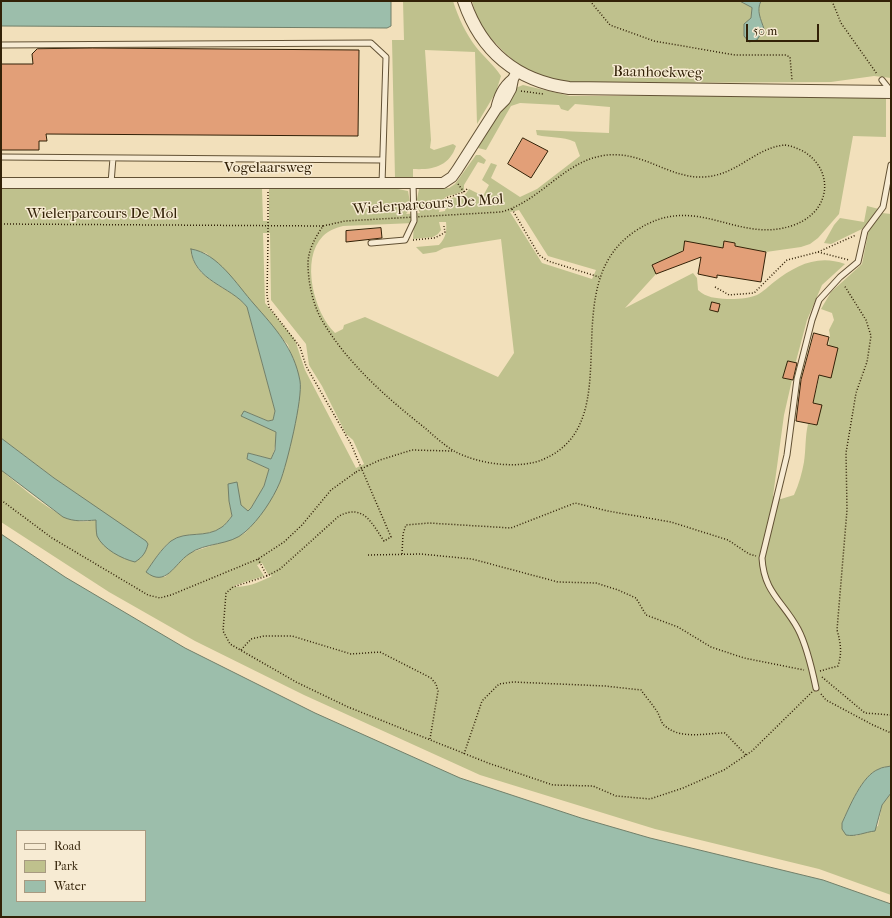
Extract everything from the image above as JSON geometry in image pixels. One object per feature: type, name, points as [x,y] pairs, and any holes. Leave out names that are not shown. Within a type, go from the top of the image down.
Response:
[{"type":"street","name":"Baanhoekweg","points":[[464,1],[474,27],[481,38],[515,75],[569,88],[891,91]]},
{"type":"street","name":"Vogelaarsweg","points":[[1,183],[443,183],[452,177],[496,109],[498,97],[505,85],[515,75]]},
{"type":"lane","points":[[1,45],[371,44],[386,57],[382,184]]},
{"type":"lane","points":[[882,80],[891,91]]},
{"type":"lane","points":[[1,157],[382,160]]},
{"type":"lane","points":[[111,183],[113,158]]},
{"type":"lane","points":[[816,688],[799,630],[770,589],[763,574],[762,558],[787,455],[798,379],[812,320],[819,300],[858,262],[864,231],[883,207],[891,165]]},
{"type":"lane","points":[[371,243],[405,240],[414,218],[413,184]]},
{"type":"path","points":[[590,1],[610,25],[654,41],[735,55],[785,54],[790,57],[792,79],[796,82]]},
{"type":"path","points":[[832,1],[841,22],[882,80]]},
{"type":"path","name":"Wielerparcours De Mol","points":[[1,224],[323,226],[345,221],[501,212],[512,209],[582,162],[602,155],[646,159],[682,174],[705,177],[717,175],[736,168],[772,146],[785,145],[796,147],[815,159],[824,179],[822,200],[816,210],[807,218],[794,225],[760,230],[744,228],[704,216],[683,214],[658,218],[634,231],[618,244],[599,277],[594,302],[586,408],[578,429],[568,444],[546,459],[531,464],[505,465],[472,458],[453,451],[392,402],[351,360],[322,320],[312,294],[308,263],[312,243],[323,226]]},
{"type":"path","points":[[268,182],[267,295],[269,307],[300,347],[306,366],[351,444],[391,537],[384,541],[372,522],[364,515],[355,511],[339,516],[280,569],[267,576],[233,587],[226,593],[223,631],[230,644],[296,682],[348,707],[464,754],[553,785],[593,786],[616,796],[650,799],[683,788],[724,770],[746,755],[816,688],[826,700],[891,733]]},
{"type":"path","points":[[442,208],[446,198],[464,192],[468,188]]},
{"type":"path","points":[[512,209],[539,255],[548,261],[599,277]]},
{"type":"path","points":[[405,240],[419,240],[441,235],[445,232],[444,226]]},
{"type":"path","points":[[715,287],[729,295],[754,293],[787,260],[818,252],[864,231]]},
{"type":"path","points":[[818,252],[858,262]]},
{"type":"path","points":[[840,278],[849,296],[866,320],[871,336],[867,362],[856,393],[846,453],[847,510],[837,630],[842,647],[841,657],[838,666],[816,672],[865,713],[891,715]]},
{"type":"path","name":"Wielerparcours De Mol","points":[[1,500],[52,538],[148,595],[160,598],[171,595],[258,559],[284,542],[302,525],[331,490],[367,466],[380,460],[412,450],[453,451]]},
{"type":"path","points":[[402,554],[403,534],[406,525],[429,523],[511,528],[575,503],[608,511],[670,522],[728,540],[749,554],[762,558]]},
{"type":"path","points":[[368,555],[421,554],[472,559],[558,582],[596,583],[636,598],[646,614],[678,627],[711,646],[744,658],[812,671]]},
{"type":"path","points":[[258,559],[267,576]]},
{"type":"path","points":[[241,650],[251,640],[264,636],[292,636],[313,641],[351,654],[380,652],[431,678],[436,684],[438,691],[430,739]]},
{"type":"path","points":[[464,754],[482,701],[499,684],[512,682],[605,686],[641,690],[657,712],[664,726],[676,732],[698,735],[725,733],[746,755]]},
{"type":"green space","points":[[403,1],[453,1],[469,37],[501,76],[496,92],[477,124],[475,52],[425,50],[431,140],[430,148],[434,150],[453,144],[456,146],[449,159],[439,166],[427,169],[413,169],[413,178],[395,178],[392,40],[404,40]]},
{"type":"green space","points":[[472,1],[740,1],[752,8],[751,18],[744,24],[764,29],[759,11],[761,1],[891,1],[891,78],[874,76],[831,82],[565,82],[546,78],[520,66],[486,33],[477,18]]},
{"type":"green space","points":[[523,85],[570,96],[815,96],[886,98],[886,137],[853,136],[839,214],[818,238],[810,244],[801,247],[766,252],[735,246],[735,243],[725,241],[723,248],[683,250],[656,274],[625,308],[693,273],[697,278],[698,290],[705,295],[727,299],[738,299],[757,295],[782,276],[799,266],[808,263],[826,260],[845,264],[822,285],[807,320],[795,365],[784,378],[792,380],[784,415],[773,496],[781,499],[794,495],[799,483],[805,457],[808,424],[816,425],[821,405],[813,403],[821,370],[826,360],[830,336],[829,330],[834,320],[832,313],[821,309],[831,292],[862,264],[869,229],[882,213],[891,214],[891,766],[880,768],[867,778],[852,801],[842,823],[856,836],[878,826],[882,805],[891,793],[891,895],[819,869],[655,829],[480,775],[304,695],[195,641],[109,592],[1,522],[1,470],[49,508],[69,519],[86,521],[108,516],[1,438],[1,186],[262,188],[263,221],[269,221],[269,188],[398,189],[408,191],[411,208],[406,214],[420,213],[416,204],[419,189],[449,188],[455,184],[476,155],[480,155],[486,160],[484,164],[478,162],[464,185],[464,190],[445,198],[439,212],[445,211],[448,200],[464,195],[469,189],[483,196],[489,185],[482,180],[491,163],[497,165],[491,178],[520,197],[537,189],[580,156],[575,142],[537,135],[536,130],[609,133],[610,107],[575,104],[568,111],[561,109],[559,105],[520,103],[511,106],[486,150],[478,148],[513,89]],"holes":[[[519,210],[548,256],[596,270],[592,279],[542,263],[510,212]],[[439,222],[446,222],[446,234],[439,245],[416,247],[423,254],[436,252],[444,248],[501,239],[514,353],[498,377],[365,317],[344,325],[343,329],[335,333],[321,313],[312,286],[312,258],[316,246],[323,236],[330,231],[343,226],[414,223],[413,239],[433,237],[441,230]],[[263,233],[270,233],[271,300],[306,344],[309,365],[322,386],[346,434],[353,440],[364,464],[356,468],[305,370],[295,340],[265,303]],[[191,250],[206,253],[217,263],[288,345],[300,382],[293,431],[280,482],[256,520],[245,533],[235,538],[189,553],[165,577],[146,572],[157,555],[167,544],[183,536],[209,533],[222,527],[232,516],[229,501],[239,497],[240,504],[244,509],[248,511],[251,508],[264,486],[269,469],[247,459],[248,453],[271,459],[275,443],[276,432],[244,411],[268,421],[273,420],[275,411],[247,307],[240,300],[205,276],[198,269],[193,260]],[[262,563],[268,574],[272,576],[248,585],[238,587],[233,586],[264,576],[257,565]]]},
{"type":"green space","points":[[867,206],[879,209],[862,229],[831,244],[824,243],[834,225],[840,218],[864,222]]},
{"type":"water","points":[[1,1],[391,1],[391,26],[387,28],[1,26]]},
{"type":"water","points":[[740,1],[761,1],[759,12],[764,29],[757,40],[749,42],[744,36],[744,24],[751,18],[752,8]]},
{"type":"water","points":[[191,249],[201,252],[218,263],[234,279],[283,339],[297,369],[300,381],[299,401],[294,431],[283,473],[274,495],[265,509],[250,527],[239,536],[232,540],[195,550],[184,558],[169,573],[159,577],[153,576],[146,572],[167,544],[183,536],[216,531],[232,516],[228,484],[237,482],[241,505],[248,511],[251,508],[264,486],[269,469],[247,459],[248,453],[271,459],[275,450],[276,432],[241,416],[244,411],[268,421],[273,420],[275,411],[247,307],[232,294],[205,276],[198,269],[193,260]]},
{"type":"water","points":[[1,438],[54,478],[146,541],[148,544],[142,556],[135,562],[113,553],[100,541],[97,536],[96,520],[83,521],[63,517],[1,470]]},
{"type":"water","points":[[1,534],[65,577],[185,648],[315,713],[460,778],[581,818],[650,838],[823,880],[891,904],[891,917],[1,917]]},
{"type":"water","points":[[891,766],[891,793],[882,805],[875,831],[857,835],[846,835],[842,829],[842,823],[852,801],[862,785],[873,772]]},
{"type":"building","points":[[37,49],[359,50],[358,136],[46,134],[47,141],[39,141],[39,150],[1,150],[1,64],[33,64],[32,54]]},
{"type":"building","points":[[523,138],[548,151],[531,178],[508,164]]},
{"type":"building","points":[[381,228],[382,238],[346,242],[346,231]]},
{"type":"building","points":[[685,241],[723,248],[724,241],[735,243],[735,246],[766,252],[761,282],[717,275],[717,278],[698,274],[701,257],[656,274],[652,265],[683,251]]},
{"type":"building","points":[[712,302],[720,304],[718,312],[710,310]]},
{"type":"building","points":[[814,333],[829,337],[827,345],[838,348],[831,378],[819,375],[813,403],[822,405],[817,425],[796,421],[801,380]]},
{"type":"building","points":[[788,361],[797,363],[793,380],[783,378]]}]
